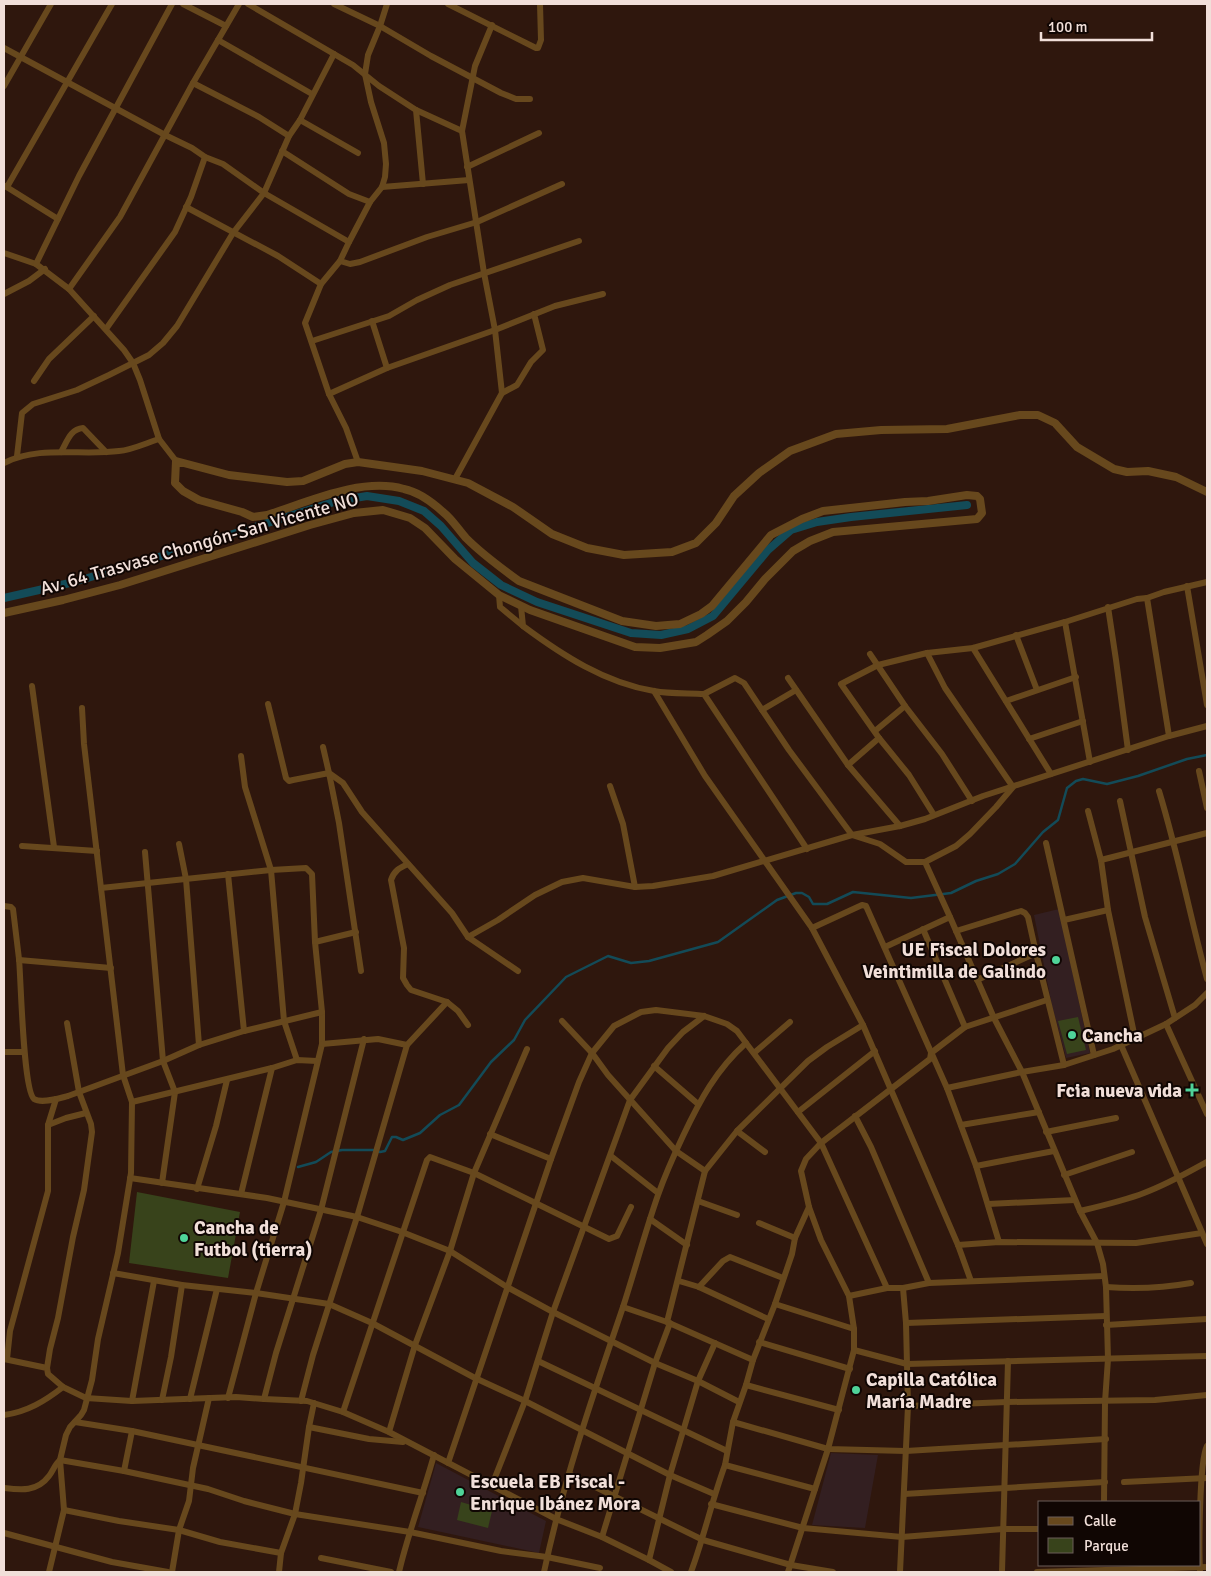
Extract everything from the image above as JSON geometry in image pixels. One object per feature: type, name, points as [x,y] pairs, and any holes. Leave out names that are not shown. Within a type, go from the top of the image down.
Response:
[{"type":"street","points":[[4,86],[51,4]]},
{"type":"street","points":[[58,219],[6,186],[112,4]]},
{"type":"street","points":[[36,264],[79,176],[172,4]]},
{"type":"street","points":[[183,4],[226,26]]},
{"type":"street","points":[[69,289],[120,217],[193,83],[239,4]]},
{"type":"street","points":[[248,4],[353,64],[379,86],[416,110],[462,131]]},
{"type":"street","points":[[334,4],[380,26],[472,78],[516,98],[530,99]]},
{"type":"street","points":[[358,462],[304,323],[321,284],[340,261],[370,202],[382,187],[386,164],[384,143],[371,102],[365,74],[368,55],[387,4]]},
{"type":"street","points":[[448,4],[492,25],[531,47],[538,48],[542,40],[540,4]]},
{"type":"street","points":[[492,25],[475,66],[462,131],[484,273],[495,330],[502,393]]},
{"type":"street","points":[[218,40],[312,94]]},
{"type":"street","points":[[4,48],[192,148],[205,157],[223,164],[264,193],[348,242]]},
{"type":"street","points":[[17,456],[22,413],[33,404],[77,390],[149,355],[163,343],[177,326],[233,233],[264,193],[289,136],[300,120],[334,54]]},
{"type":"street","points":[[193,83],[258,117],[289,136]]},
{"type":"street","points":[[416,110],[423,184]]},
{"type":"street","points":[[300,120],[358,153]]},
{"type":"street","points":[[467,167],[539,133]]},
{"type":"street","points":[[282,151],[350,194],[370,202]]},
{"type":"street","points":[[106,329],[175,232],[205,157]]},
{"type":"street","points":[[382,187],[469,180]]},
{"type":"street","points":[[340,261],[350,264],[360,262],[428,237],[477,222],[562,184]]},
{"type":"street","points":[[186,208],[278,256],[321,284]]},
{"type":"street","points":[[312,341],[389,316],[417,300],[484,273],[579,241]]},
{"type":"street","points":[[4,253],[45,269],[69,289],[106,329],[133,363],[160,439],[176,461]]},
{"type":"street","points":[[4,294],[29,281],[45,269]]},
{"type":"street","points":[[330,394],[387,368],[495,330],[555,306],[603,294]]},
{"type":"street","points":[[455,479],[502,393],[517,385],[531,362],[543,350],[534,314]]},
{"type":"street","points":[[34,381],[49,359],[94,316]]},
{"type":"street","points":[[372,321],[387,368]]},
{"type":"street","name":"Av. 64 Trasvase Chongón-San Vicente NO","points":[[4,613],[120,585],[345,516],[383,510],[410,518],[425,528],[455,559],[499,595],[521,606],[636,647],[660,648],[696,642],[727,621],[793,551],[810,541],[833,532],[977,519],[982,512],[980,499],[977,496],[967,495],[928,501],[823,511],[802,519],[771,535],[712,606],[701,614],[680,624],[656,626],[622,621],[519,581],[465,537],[445,513],[424,497],[404,488],[371,485],[350,489],[267,515],[253,517],[199,500],[183,492],[175,483],[176,461],[229,475],[287,482],[302,480],[345,464],[358,462],[422,470],[468,483],[513,507],[552,534],[586,548],[624,556],[672,552],[696,543],[716,523],[734,496],[759,473],[790,451],[836,434],[882,430],[947,429],[1020,415],[1038,415],[1055,423],[1077,447],[1114,469],[1176,477],[1207,492]]},
{"type":"street","points":[[61,452],[71,434],[79,428],[83,428],[106,452]]},
{"type":"street","points":[[4,463],[17,456],[61,452],[121,451],[160,439]]},
{"type":"street","points":[[934,815],[909,775],[879,738],[841,684],[878,665],[927,653],[973,648],[1066,622],[1108,607],[1207,582]]},
{"type":"street","points":[[1187,586],[1207,705]]},
{"type":"street","points":[[499,595],[500,607],[523,626],[587,669],[623,683],[654,691],[704,694],[735,678],[744,682],[816,789],[852,835],[880,844],[906,862],[925,862],[956,846],[970,834],[1013,787]]},
{"type":"street","points":[[1147,598],[1169,736]]},
{"type":"street","points":[[521,606],[523,626]]},
{"type":"street","points":[[1108,607],[1128,750]]},
{"type":"street","points":[[1066,622],[1090,762]]},
{"type":"street","points":[[1016,635],[1037,690]]},
{"type":"street","points":[[973,648],[1050,774]]},
{"type":"street","points":[[927,653],[945,688],[1013,787]]},
{"type":"street","points":[[870,654],[905,706],[942,754],[972,801]]},
{"type":"street","points":[[1006,702],[1076,677]]},
{"type":"street","points":[[788,678],[848,765],[900,826]]},
{"type":"street","points":[[32,686],[54,847]]},
{"type":"street","points":[[762,710],[796,690]]},
{"type":"street","points":[[654,691],[705,776],[812,928],[875,1051],[958,1245],[971,1281]]},
{"type":"street","points":[[704,694],[807,849]]},
{"type":"street","points":[[268,704],[286,778],[289,781],[329,773],[343,783],[362,812],[452,913],[468,936],[518,971]]},
{"type":"street","points":[[875,731],[905,706]]},
{"type":"street","points":[[49,1572],[64,1510],[60,1460],[66,1435],[84,1410],[92,1380],[98,1339],[114,1273],[130,1178],[132,1102],[124,1075],[84,744],[82,708]]},
{"type":"street","points":[[1029,739],[1083,721]]},
{"type":"street","points":[[468,936],[498,920],[535,895],[562,882],[583,878],[635,887],[653,886],[713,876],[852,835],[900,826],[1050,774],[1169,736],[1207,726]]},
{"type":"street","points":[[848,765],[879,738]]},
{"type":"street","points":[[323,747],[356,932],[361,971]]},
{"type":"street","points":[[241,756],[245,787],[271,870],[284,1021],[297,1060]]},
{"type":"street","points":[[1199,771],[1207,808]]},
{"type":"street","points":[[610,786],[623,824],[635,887]]},
{"type":"street","points":[[1159,792],[1174,842],[1207,979]]},
{"type":"street","points":[[1120,801],[1145,917],[1175,1018]]},
{"type":"street","points":[[1088,811],[1101,860],[1108,910],[1135,1038]]},
{"type":"street","points":[[1101,860],[1207,833]]},
{"type":"street","points":[[179,844],[186,879],[199,1045]]},
{"type":"street","points":[[1046,844],[1094,1055]]},
{"type":"street","points":[[22,846],[97,851]]},
{"type":"street","points":[[145,852],[163,1062],[175,1092],[162,1183]]},
{"type":"street","points":[[925,862],[994,1018],[1022,1072],[1064,1175],[1097,1243],[1103,1264],[1106,1287],[1108,1359],[1104,1501]]},
{"type":"street","points":[[408,864],[393,874],[391,880],[404,948],[403,978],[411,990],[448,1002],[458,1011],[468,1025]]},
{"type":"street","points":[[101,888],[271,870],[306,868],[312,874],[315,942],[322,1012],[322,1044],[284,1202],[256,1292],[228,1398]]},
{"type":"street","points":[[228,874],[244,1031]]},
{"type":"street","points":[[812,928],[864,905],[885,947],[947,1088],[976,1166],[999,1242]]},
{"type":"street","points":[[4,906],[11,906],[13,909],[19,960],[24,1052],[30,1090],[33,1098],[37,1100],[56,1099],[79,1092],[163,1062],[199,1045],[244,1031],[322,1012]]},
{"type":"street","points":[[1064,920],[1108,910]]},
{"type":"street","points":[[956,931],[1021,911],[1025,912],[1028,917],[1064,1065]]},
{"type":"street","points":[[885,947],[950,916]]},
{"type":"street","points":[[923,929],[965,1027]]},
{"type":"street","points":[[315,942],[356,932]]},
{"type":"street","points":[[977,980],[1036,953]]},
{"type":"street","points":[[19,960],[111,968]]},
{"type":"street","points":[[947,1088],[1064,1065],[1094,1055],[1166,1024],[1195,1004],[1207,993]]},
{"type":"street","points":[[788,1572],[828,1449],[854,1350],[854,1329],[848,1296],[821,1240],[809,1207],[801,1171],[806,1159],[821,1142],[930,1059],[931,1053],[965,1027],[1047,1000]]},
{"type":"street","points":[[301,1401],[313,1355],[357,1217],[407,1044],[448,1002]]},
{"type":"street","points":[[448,1463],[475,1378],[578,1082],[592,1053],[614,1026],[641,1012],[656,1010],[704,1016],[727,1024],[737,1031],[821,1142],[887,1288]]},
{"type":"street","points":[[492,1485],[525,1401],[553,1312],[630,1100],[654,1066],[683,1032],[704,1016]]},
{"type":"street","points":[[562,1021],[676,1150],[705,1171]]},
{"type":"street","points":[[754,1053],[790,1022]]},
{"type":"street","points":[[67,1023],[79,1092],[91,1124],[92,1132],[84,1190],[47,1368],[48,1374],[63,1388],[86,1398],[132,1401],[228,1398],[314,1403],[343,1412],[389,1432],[556,1519],[602,1536],[649,1560],[659,1569],[671,1572]]},
{"type":"street","points":[[1166,1024],[1207,1114]]},
{"type":"street","points":[[602,1536],[640,1410],[669,1323],[705,1171],[737,1132],[808,1060],[863,1025]]},
{"type":"street","points":[[264,1399],[276,1353],[321,1210],[364,1039]]},
{"type":"street","points":[[322,1044],[378,1039],[407,1044]]},
{"type":"street","points":[[544,1572],[556,1519],[594,1389],[623,1307],[658,1193],[698,1104],[726,1063],[746,1043]]},
{"type":"street","points":[[1121,1045],[1207,1244]]},
{"type":"street","points":[[389,1432],[415,1345],[450,1251],[474,1172],[526,1049]]},
{"type":"street","points":[[798,1112],[875,1051]]},
{"type":"street","points":[[4,1052],[24,1052]]},
{"type":"street","points":[[132,1102],[227,1080],[297,1060],[317,1061]]},
{"type":"street","points":[[654,1066],[698,1104]]},
{"type":"street","points":[[241,1194],[272,1068]]},
{"type":"street","points":[[197,1189],[216,1126],[227,1080]]},
{"type":"street","points":[[47,1368],[5,1359],[10,1331],[48,1191],[48,1125],[56,1099]]},
{"type":"street","points":[[962,1126],[1038,1112]]},
{"type":"street","points":[[48,1125],[86,1113]]},
{"type":"street","points":[[855,1116],[871,1147],[929,1284]]},
{"type":"street","points":[[1046,1132],[1116,1118]]},
{"type":"street","points":[[737,1132],[765,1152]]},
{"type":"street","points":[[490,1134],[551,1159]]},
{"type":"street","points":[[976,1166],[1054,1151]]},
{"type":"street","points":[[1064,1175],[1132,1152]]},
{"type":"street","points":[[611,1156],[658,1193]]},
{"type":"street","points":[[343,1412],[402,1232],[427,1160],[430,1157],[474,1172],[609,1239],[615,1238],[631,1207]]},
{"type":"street","points":[[1080,1211],[1144,1194],[1179,1178],[1207,1162]]},
{"type":"street","points":[[130,1178],[284,1202],[357,1217],[402,1232],[450,1251],[507,1287],[553,1312],[739,1402]]},
{"type":"street","points":[[988,1204],[1075,1200]]},
{"type":"street","points":[[698,1201],[738,1215]]},
{"type":"street","points":[[690,1572],[703,1540],[714,1494],[725,1465],[733,1422],[739,1402],[759,1342],[775,1304],[792,1254],[795,1238],[809,1207]]},
{"type":"street","points":[[650,1219],[687,1245]]},
{"type":"street","points":[[759,1223],[795,1238]]},
{"type":"street","points":[[958,1245],[999,1242],[1136,1243],[1202,1233]]},
{"type":"street","points":[[699,1286],[723,1261],[730,1257],[783,1278]]},
{"type":"street","points":[[114,1273],[154,1281],[256,1292],[329,1304],[372,1323],[475,1378],[525,1401],[670,1475],[714,1494]]},
{"type":"street","points":[[848,1296],[887,1288],[903,1288],[929,1284],[1104,1276]]},
{"type":"street","points":[[132,1401],[154,1281]]},
{"type":"street","points":[[679,1281],[699,1286],[768,1319]]},
{"type":"street","points":[[1106,1287],[1128,1289],[1191,1283]]},
{"type":"street","points":[[162,1400],[182,1285]]},
{"type":"street","points":[[900,1572],[908,1406],[906,1323],[903,1288]]},
{"type":"street","points":[[190,1399],[217,1289]]},
{"type":"street","points":[[775,1304],[854,1329]]},
{"type":"street","points":[[623,1307],[669,1323],[753,1360]]},
{"type":"street","points":[[906,1323],[1106,1316]]},
{"type":"street","points":[[1106,1325],[1207,1319]]},
{"type":"street","points":[[759,1342],[850,1369]]},
{"type":"street","points":[[649,1560],[670,1475],[698,1381],[715,1343]]},
{"type":"street","points":[[854,1350],[907,1364],[1207,1356]]},
{"type":"street","points":[[538,1361],[727,1451]]},
{"type":"street","points":[[1002,1572],[1008,1361]]},
{"type":"street","points":[[746,1385],[839,1410]]},
{"type":"street","points":[[4,1415],[30,1408],[48,1399],[63,1388]]},
{"type":"street","points":[[908,1406],[1007,1402],[1106,1402],[1207,1396]]},
{"type":"street","points":[[4,1533],[112,1562],[170,1572],[179,1530],[189,1501],[190,1485],[209,1398]]},
{"type":"street","points":[[280,1572],[281,1553],[295,1514],[308,1427],[314,1403]]},
{"type":"street","points":[[75,1422],[132,1431],[423,1494]]},
{"type":"street","points":[[733,1422],[828,1449],[906,1451],[1106,1439]]},
{"type":"street","points":[[308,1427],[369,1439],[408,1443]]},
{"type":"street","points":[[124,1471],[132,1431]]},
{"type":"street","points":[[1037,1572],[1102,1569],[1202,1569],[1205,1451],[1207,1446]]},
{"type":"street","points":[[399,1572],[434,1455]]},
{"type":"street","points":[[60,1460],[190,1485],[295,1514],[410,1532],[501,1551],[547,1557],[600,1568]]},
{"type":"street","points":[[4,1488],[20,1490],[37,1486],[44,1482],[60,1460]]},
{"type":"street","points":[[725,1465],[815,1490]]},
{"type":"street","points":[[569,1474],[703,1540],[791,1565],[833,1572]]},
{"type":"street","points":[[1124,1482],[1205,1478]]},
{"type":"street","points":[[904,1494],[1105,1482]]},
{"type":"street","points":[[712,1504],[803,1528],[902,1537],[1003,1529],[1038,1529]]},
{"type":"street","points":[[64,1510],[179,1530],[220,1542],[281,1553]]},
{"type":"street","points":[[321,1558],[391,1572]]},
{"type":"shaded area","name":"UE Fiscal Dolores Veintimilla de Galindo","points":[[1059,909],[1090,1053],[1066,1058],[1052,1006],[1034,915]]},
{"type":"shaded area","points":[[831,1453],[878,1455],[865,1528],[812,1525]]},
{"type":"shaded area","name":"Escuela EB Fiscal - Enrique Ibánez Mora","points":[[436,1463],[546,1521],[539,1553],[418,1527]]},
{"type":"green space","name":"Cancha","points":[[1078,1017],[1086,1050],[1067,1054],[1058,1021]]},
{"type":"green space","name":"Cancha de Futbol (tierra)","points":[[137,1192],[240,1212],[228,1278],[129,1263]]},
{"type":"green space","points":[[461,1502],[492,1511],[488,1528],[457,1520]]},
{"type":"waterway","points":[[4,598],[74,582],[337,501],[367,496],[399,501],[424,511],[441,526],[473,563],[501,585],[537,602],[631,633],[661,635],[688,629],[713,616],[768,550],[791,530],[817,522],[851,517],[967,505]]},
{"type":"waterway","points":[[298,1167],[316,1162],[331,1152],[342,1150],[385,1151],[392,1137],[403,1140],[420,1133],[440,1115],[459,1105],[491,1062],[514,1040],[525,1020],[566,977],[608,956],[631,963],[649,961],[718,942],[777,900],[796,893],[802,893],[809,897],[813,904],[827,904],[853,892],[911,898],[951,893],[976,881],[998,874],[1015,864],[1043,832],[1058,820],[1067,788],[1076,781],[1083,779],[1107,784],[1138,776],[1187,759],[1207,755]]},
{"type":"place","name":"UE Fiscal Dolores Veintimilla de Galindo","points":[[1056,960]]},
{"type":"place","name":"Cancha","points":[[1072,1035]]},
{"type":"place","name":"Fcia nueva vida","points":[[1192,1090]]},
{"type":"place","name":"Cancha de Futbol (tierra)","points":[[184,1238]]},
{"type":"place","name":"Capilla Católica María Madre","points":[[856,1390]]},
{"type":"place","name":"Escuela EB Fiscal - Enrique Ibánez Mora","points":[[460,1492]]}]
